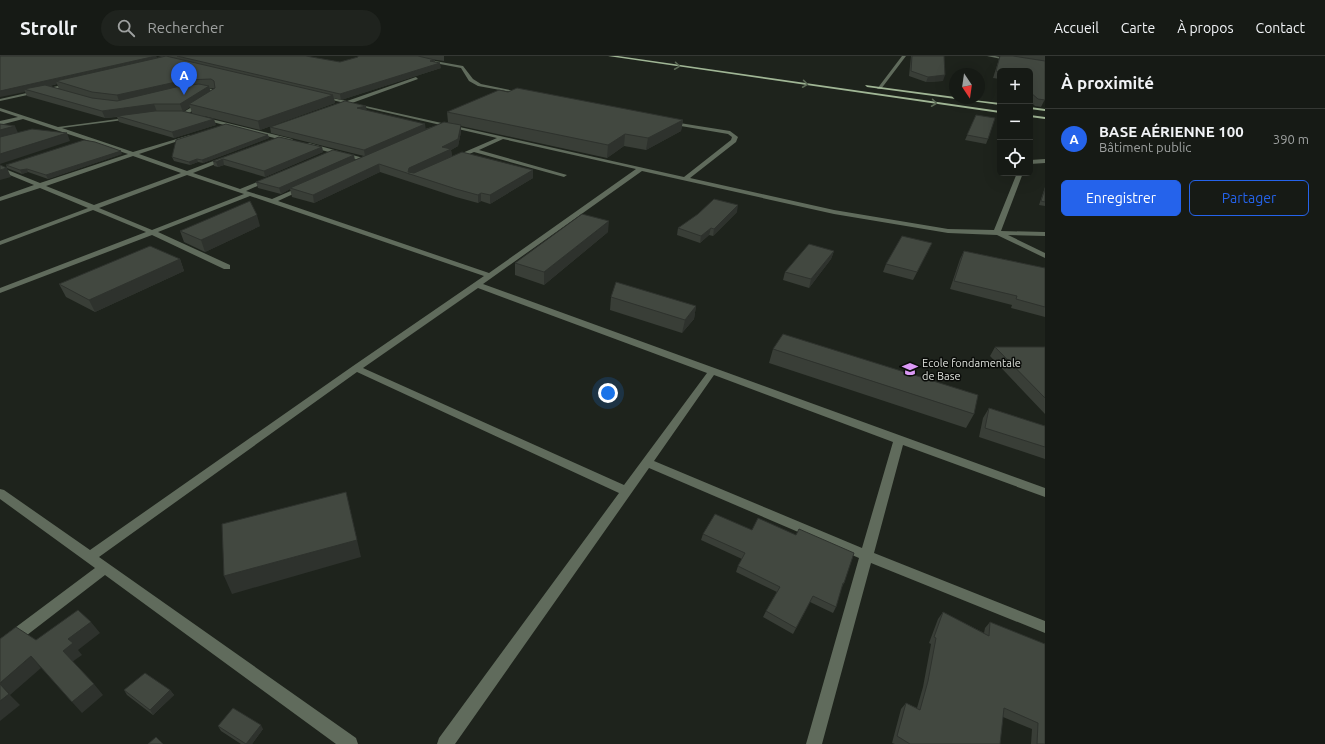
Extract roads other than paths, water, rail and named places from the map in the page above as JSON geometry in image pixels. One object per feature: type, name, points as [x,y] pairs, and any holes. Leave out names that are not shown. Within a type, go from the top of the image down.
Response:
[{"type":"main road","points":[[610,56],[997,112]]},
{"type":"main road","points":[[647,56],[780,75]]},
{"type":"main road","points":[[864,86],[997,104]]},
{"type":"main road","points":[[1033,108],[1045,110]]},
{"type":"main road","points":[[1033,116],[1045,118]]},
{"type":"street","points":[[400,56],[462,67],[471,80],[480,85],[526,94]]},
{"type":"street","points":[[879,88],[904,56]]},
{"type":"street","points":[[989,56],[1015,61]]},
{"type":"street","points":[[339,106],[416,78]]},
{"type":"street","points":[[0,100],[79,82]]},
{"type":"street","points":[[49,89],[64,93]]},
{"type":"street","points":[[184,114],[215,94],[214,90],[189,89]]},
{"type":"street","points":[[315,96],[834,212],[892,223],[948,231],[1045,234]]},
{"type":"street","points":[[0,109],[242,190],[491,276]]},
{"type":"street","points":[[177,114],[191,116]]},
{"type":"street","points":[[0,123],[24,117]]},
{"type":"street","points":[[42,132],[56,128],[136,117]]},
{"type":"street","points":[[199,117],[296,142]]},
{"type":"street","points":[[660,120],[730,133],[735,137],[734,141],[685,179]]},
{"type":"street","points":[[214,128],[228,124]]},
{"type":"street","points":[[437,128],[444,125]]},
{"type":"street","points":[[261,133],[268,130]]},
{"type":"street","points":[[0,199],[192,135]]},
{"type":"street","points":[[266,143],[280,138]]},
{"type":"street","points":[[446,163],[501,138]]},
{"type":"street","points":[[74,144],[89,139]]},
{"type":"street","points":[[303,144],[365,160]]},
{"type":"street","points":[[473,150],[564,175]]},
{"type":"street","points":[[327,155],[334,152]]},
{"type":"street","points":[[0,243],[230,156]]},
{"type":"street","points":[[358,163],[372,157]]},
{"type":"street","points":[[1033,162],[1045,161]]},
{"type":"street","points":[[0,168],[7,165]]},
{"type":"street","points":[[0,168],[152,232],[228,267]]},
{"type":"street","points":[[90,557],[356,368],[491,276],[640,169]]},
{"type":"street","points":[[242,190],[277,176]]},
{"type":"street","points":[[997,232],[1019,176]]},
{"type":"street","points":[[273,201],[308,185]]},
{"type":"street","points":[[0,290],[250,194]]},
{"type":"street","points":[[997,232],[1045,256]]},
{"type":"street","points":[[477,285],[1045,494]]},
{"type":"street","points":[[356,368],[626,491]]},
{"type":"street","points":[[445,744],[712,372]]},
{"type":"street","points":[[814,744],[898,440]]},
{"type":"street","points":[[647,462],[867,556],[1045,627]]},
{"type":"street","points":[[0,493],[350,744]]},
{"type":"street","points":[[0,647],[105,568]]},
{"type":"place","name":"BASE AÉRIENNE 100","points":[[184,95]]},
{"type":"place","name":"Ecole fondamentale de Base","points":[[910,369]]}]
